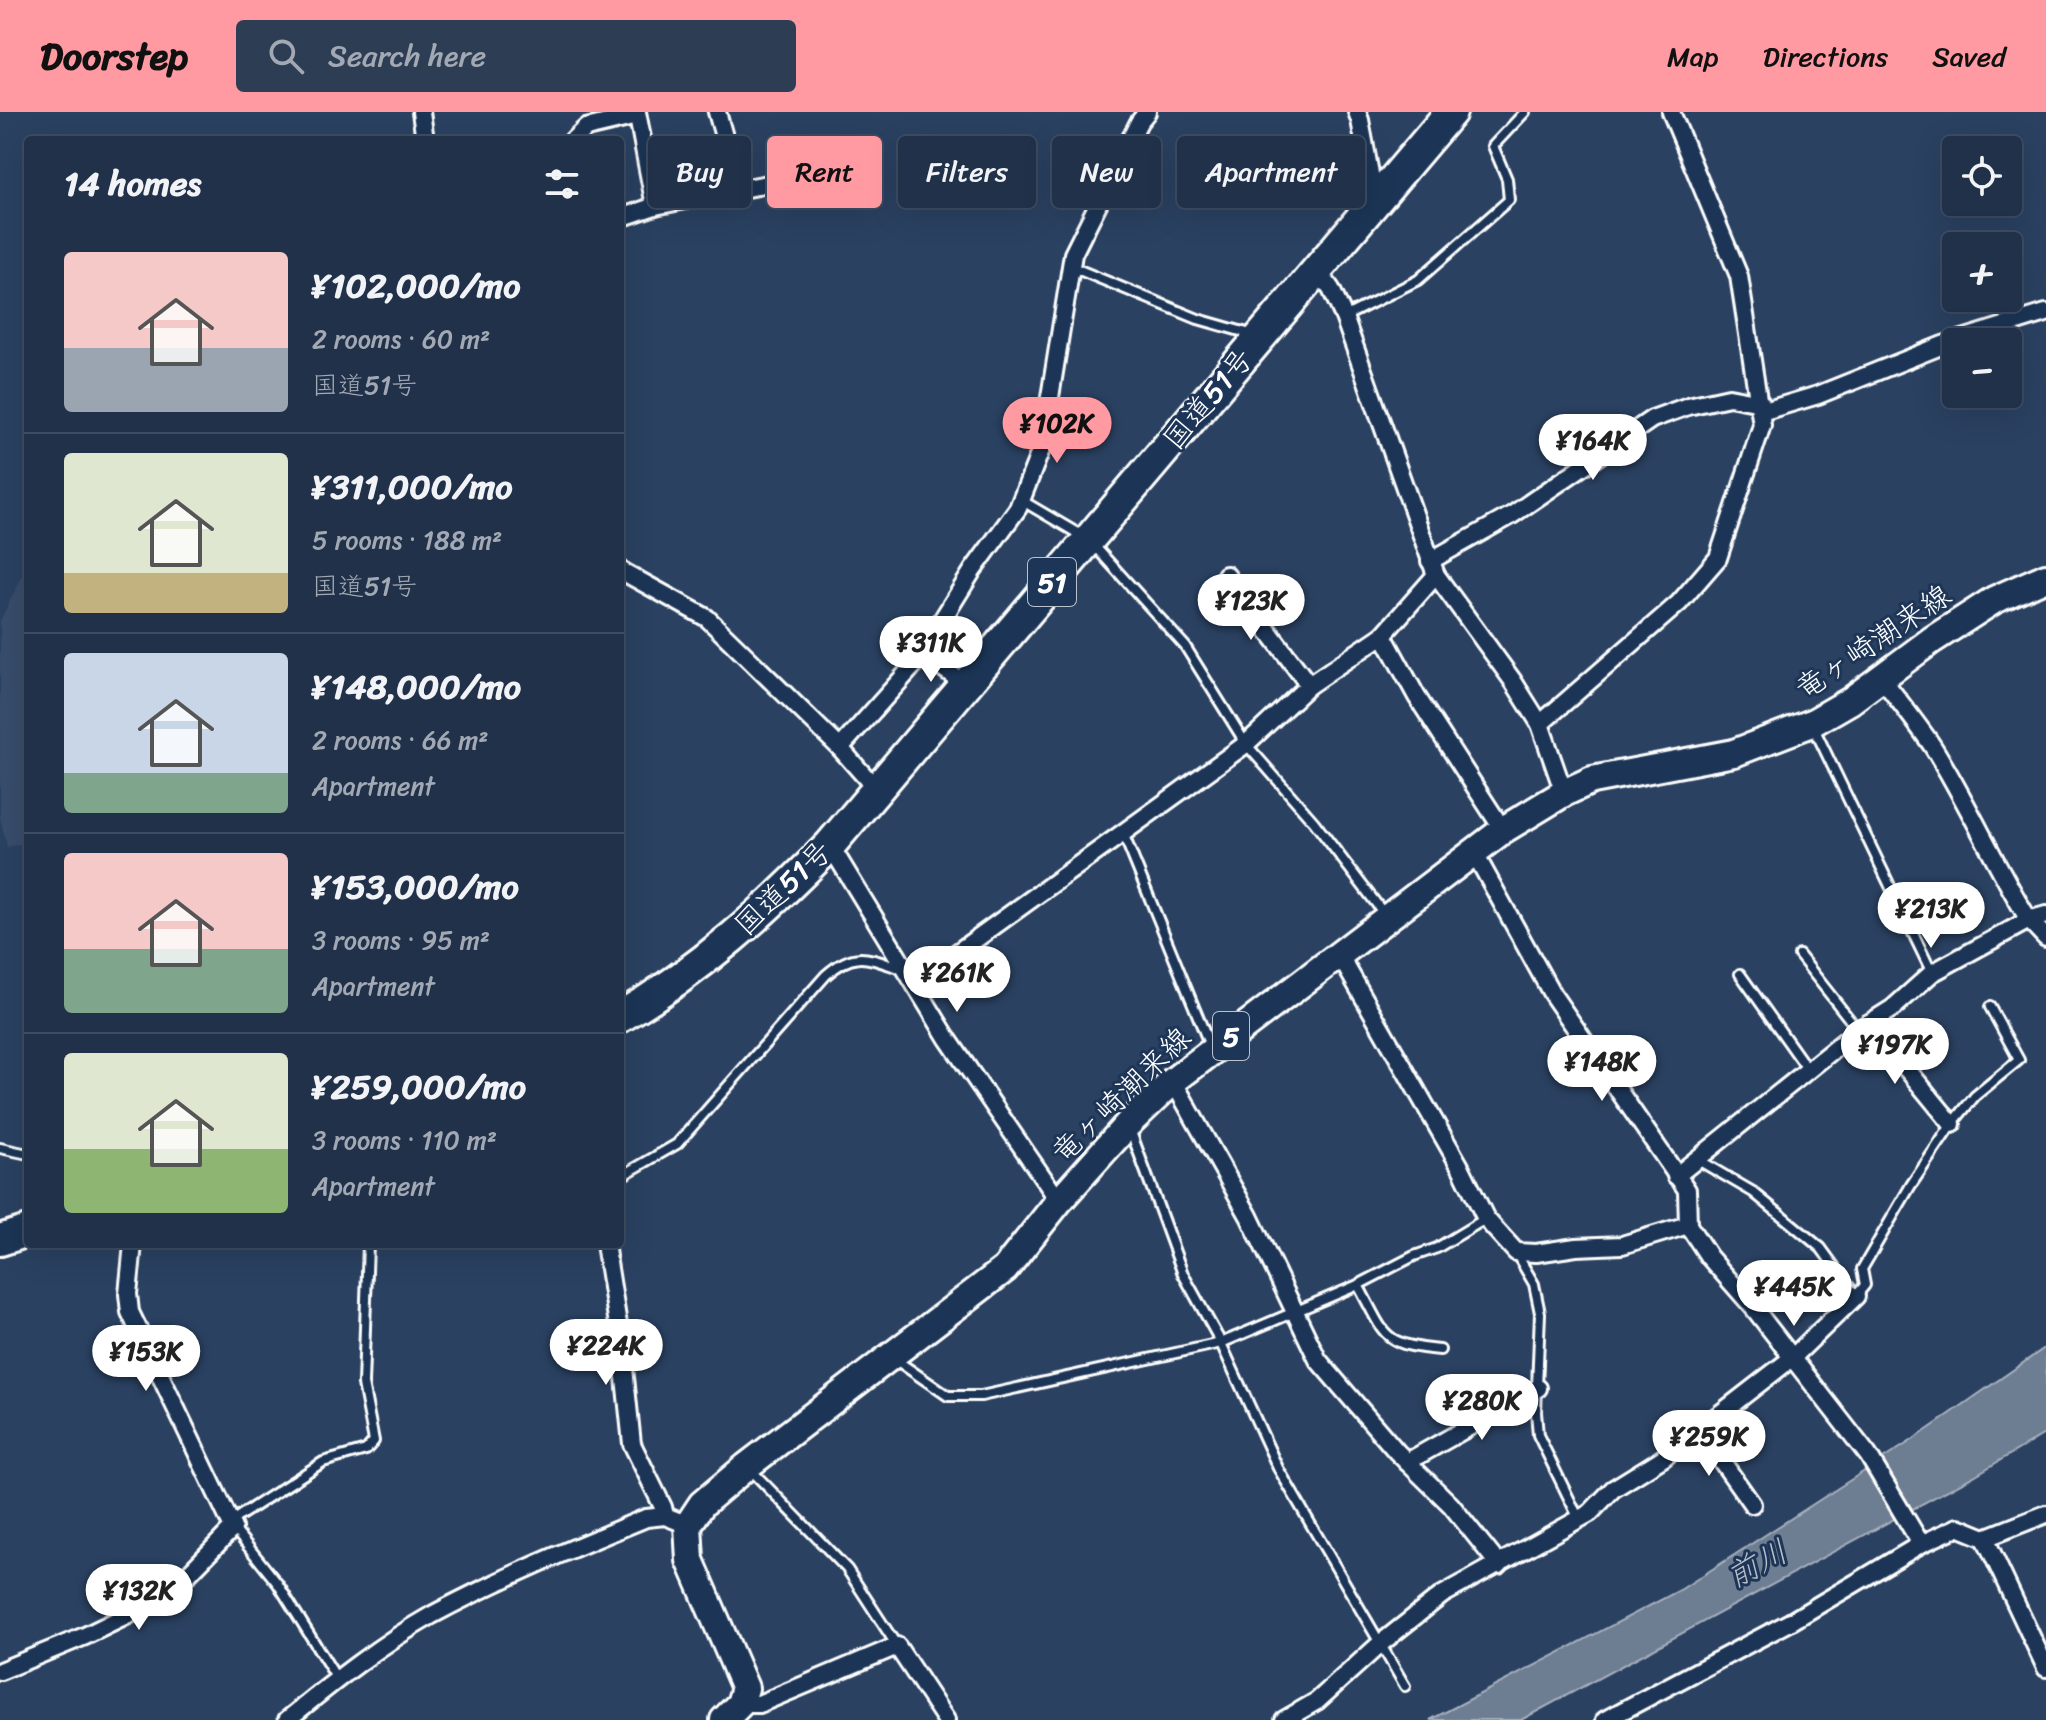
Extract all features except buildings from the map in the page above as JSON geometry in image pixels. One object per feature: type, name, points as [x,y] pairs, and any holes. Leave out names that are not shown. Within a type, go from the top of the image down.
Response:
[{"type":"highway","name":"国道51号","points":[[624,1014],[702,964],[830,845],[1451,112]]},
{"type":"highway","points":[[0,1240],[24,1232]]},
{"type":"main road","name":"竜ヶ崎潮来線","points":[[677,1521],[1005,1269],[1059,1201],[1128,1124],[1173,1081],[1503,830],[1592,780],[1734,753],[1812,723],[1850,701],[1932,640],[1994,600],[2046,577]]},
{"type":"main road","points":[[677,1521],[690,1560],[745,1688],[732,1712]]},
{"type":"street","points":[[421,112],[424,136]]},
{"type":"street","points":[[717,112],[724,136]]},
{"type":"street","points":[[840,748],[914,665],[973,570],[1018,508],[1042,447],[1073,254],[1139,122],[1147,112]]},
{"type":"street","points":[[1357,112],[1375,201]]},
{"type":"street","points":[[1540,724],[1679,603],[1718,558],[1762,425],[1739,276],[1671,112]]},
{"type":"street","points":[[577,136],[586,128],[637,114],[648,170]]},
{"type":"street","points":[[624,217],[649,208]]},
{"type":"street","points":[[1318,271],[1331,289],[1344,317],[1433,568],[1540,724],[1564,793]]},
{"type":"street","points":[[911,977],[1246,744],[1309,685],[1383,635],[1433,568],[1652,419],[1688,406],[1729,397],[1761,408],[1818,395],[1943,345],[2046,313]]},
{"type":"street","points":[[624,572],[707,618],[840,748],[876,789]]},
{"type":"street","points":[[1226,575],[1309,685]]},
{"type":"street","points":[[1383,635],[1417,697],[1503,830]]},
{"type":"street","points":[[922,652],[964,684]]},
{"type":"street","points":[[1881,677],[1932,746],[1974,818],[1999,872],[2029,920],[2046,938]]},
{"type":"street","points":[[830,845],[948,1039],[1059,1201]]},
{"type":"street","points":[[1474,852],[1552,994],[1687,1190],[1688,1225],[1709,1257],[1753,1307],[1868,1455],[1921,1544]]},
{"type":"street","points":[[1676,1176],[1864,1026],[1893,1008],[1932,973],[2029,920],[2046,915]]},
{"type":"street","points":[[1340,956],[1461,1168],[1486,1219],[1516,1252],[1622,1245],[1688,1225]]},
{"type":"street","points":[[1864,1026],[1952,1124]]},
{"type":"street","points":[[1173,1081],[1249,1216],[1318,1360],[1407,1462],[1451,1505],[1499,1565]]},
{"type":"street","points":[[0,1671],[85,1636],[167,1596],[232,1525],[130,1312],[128,1294],[133,1248]]},
{"type":"street","points":[[606,1248],[622,1349],[632,1444],[663,1507],[677,1521]]},
{"type":"street","points":[[1284,1720],[1317,1701],[1380,1644],[1442,1595],[1590,1513],[1613,1489],[1663,1458],[1792,1358],[1856,1296]]},
{"type":"street","points":[[1407,1462],[1538,1388]]},
{"type":"street","points":[[1699,1429],[1752,1504]]},
{"type":"street","points":[[1985,1538],[2046,1514]]},
{"type":"street","points":[[287,1720],[337,1679],[430,1617],[520,1571],[646,1518],[677,1521]]},
{"type":"street","points":[[1605,1720],[1790,1622],[1921,1544],[1958,1527],[1985,1538],[2046,1668]]},
{"type":"street","points":[[732,1712],[759,1704],[897,1646],[946,1720]]},
{"type":"lane","points":[[1344,317],[1418,280],[1509,200],[1507,179],[1493,146],[1525,112]]},
{"type":"lane","points":[[1071,267],[1198,319],[1261,337]]},
{"type":"lane","points":[[1021,500],[1089,540],[1185,646],[1246,744],[1314,822],[1388,919]]},
{"type":"lane","points":[[1812,723],[1932,973]]},
{"type":"lane","points":[[1122,833],[1212,1049]]},
{"type":"lane","points":[[1799,955],[1864,1026]]},
{"type":"lane","points":[[624,1175],[677,1144],[841,961],[855,957],[872,959],[911,977]]},
{"type":"lane","points":[[1740,974],[1808,1070]]},
{"type":"lane","points":[[1697,1160],[1753,1192],[1821,1248],[1856,1296],[1865,1285],[1862,1269],[1911,1185],[1952,1124],[1975,1096],[2019,1060],[1990,1007]]},
{"type":"lane","points":[[1128,1124],[1183,1274],[1221,1343],[1278,1468],[1405,1686]]},
{"type":"lane","points":[[0,1148],[24,1153]]},
{"type":"lane","points":[[893,1358],[948,1396],[981,1396],[1221,1343],[1358,1285],[1414,1256],[1437,1248],[1486,1219]]},
{"type":"lane","points":[[337,1679],[278,1584],[232,1525],[323,1462],[366,1450],[374,1441],[363,1384],[368,1248]]},
{"type":"lane","points":[[1516,1252],[1534,1284],[1540,1313],[1538,1435],[1579,1519]]},
{"type":"lane","points":[[1358,1285],[1385,1335],[1406,1347],[1440,1350]]},
{"type":"lane","points":[[747,1466],[847,1569],[897,1646]]},
{"type":"shaded area","points":[[24,573],[24,843],[7,847],[0,818],[0,621]]},
{"type":"water","name":"前川","points":[[2046,1347],[2046,1433],[1974,1476],[1521,1720],[1430,1720],[1680,1590],[1914,1439]]}]
